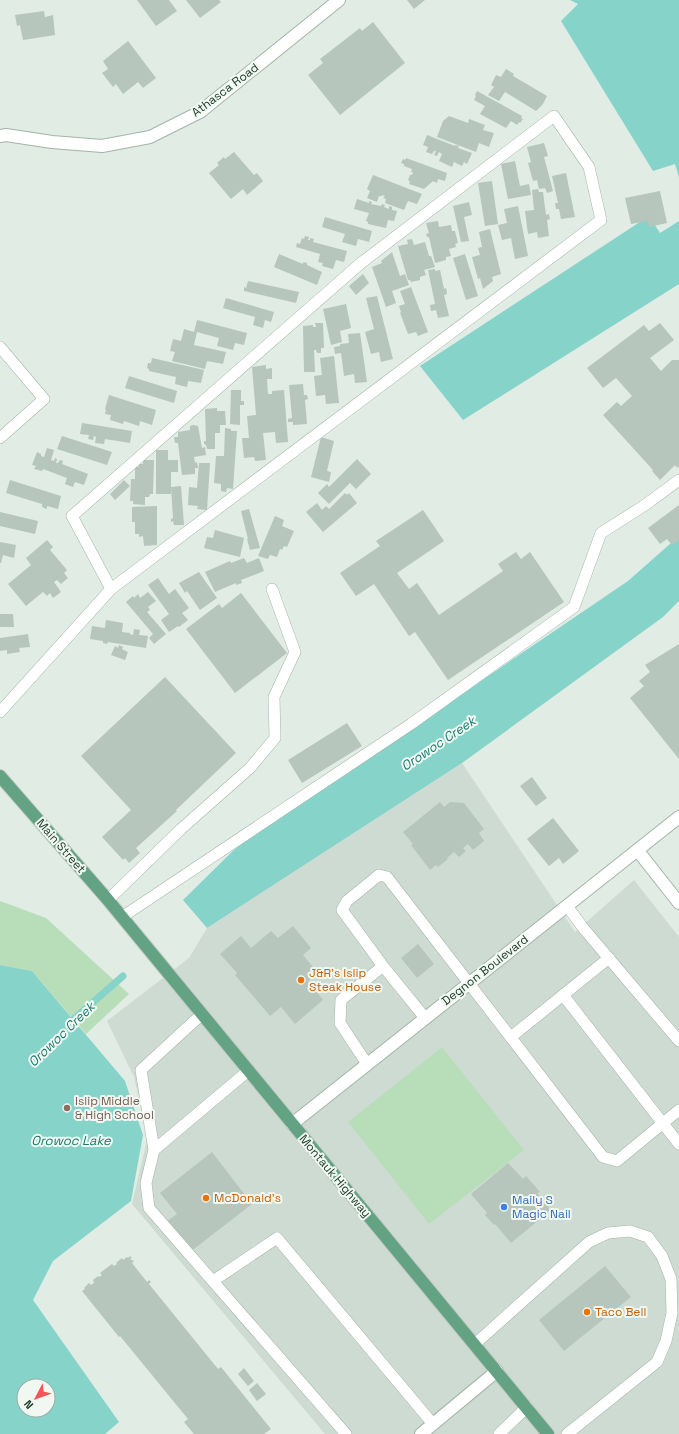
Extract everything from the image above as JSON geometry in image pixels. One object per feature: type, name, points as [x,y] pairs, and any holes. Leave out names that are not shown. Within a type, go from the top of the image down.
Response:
[{"type":"main road","name":"Main Street","points":[[0,776],[122,917]]},
{"type":"main road","name":"Montauk Highway","points":[[122,917],[548,1434]]},
{"type":"street","name":"Athasca Road","points":[[0,136],[6,135],[52,142],[102,146],[150,137],[200,112],[339,0]]},
{"type":"street","name":"Degnon Boulevard","points":[[292,1124],[679,817]]},
{"type":"street","points":[[638,851],[679,903]]},
{"type":"street","points":[[421,1434],[497,1371]]},
{"type":"lane","points":[[0,712],[112,589],[601,220],[590,167],[554,116],[361,264],[72,516],[112,589]]},
{"type":"lane","points":[[0,347],[44,399],[0,438]]},
{"type":"lane","points":[[122,917],[411,724],[574,607],[601,532],[679,480]]},
{"type":"lane","points":[[108,900],[181,829],[250,768],[275,738],[274,697],[295,652],[272,590]]},
{"type":"lane","points":[[424,1018],[383,966],[342,910],[347,901],[379,875],[387,877],[604,1157],[618,1161],[679,1110]]},
{"type":"lane","points":[[567,906],[584,929],[679,1041]]},
{"type":"lane","points":[[511,1037],[609,958]]},
{"type":"lane","points":[[367,1064],[340,1023],[341,1000],[383,966]]},
{"type":"lane","points":[[563,995],[679,1144]]},
{"type":"lane","points":[[202,1014],[141,1070],[154,1150],[146,1183],[149,1208],[346,1434]]},
{"type":"lane","points":[[154,1150],[248,1071]]},
{"type":"lane","points":[[475,1344],[589,1242],[608,1233],[630,1231],[648,1237],[662,1256],[671,1279],[672,1313],[666,1341],[657,1362],[566,1434]]},
{"type":"lane","points":[[213,1282],[277,1238],[433,1424]]},
{"type":"lane","points":[[499,1434],[527,1407]]},
{"type":"shaded area","points":[[462,763],[575,932],[634,880],[679,937],[679,1434],[325,1434],[132,1204],[148,1136],[134,1077],[107,1021],[189,958],[207,928]]},
{"type":"green space","points":[[0,901],[46,918],[129,994],[86,1034],[32,971],[0,965]]},
{"type":"green space","points":[[442,1047],[524,1150],[429,1224],[348,1122]]},
{"type":"water","points":[[570,0],[679,0],[679,177],[675,164],[653,171],[561,21],[578,4]]},
{"type":"water","points":[[649,216],[660,233],[679,221],[679,284],[463,420],[420,366]]},
{"type":"water","points":[[679,536],[679,601],[663,617],[462,763],[207,928],[183,900],[238,846],[628,581]]},
{"type":"water","name":"Orowoc Lake","points":[[0,965],[32,971],[125,1081],[143,1135],[131,1201],[53,1261],[33,1300],[119,1422],[105,1434],[0,1434]]},
{"type":"building","points":[[137,0],[169,0],[177,11],[156,26]]},
{"type":"building","points":[[186,0],[219,0],[221,2],[200,18]]},
{"type":"building","points":[[407,0],[425,0],[414,9]]},
{"type":"building","points":[[44,11],[45,17],[53,15],[55,35],[23,40],[20,25],[17,26],[15,15]]},
{"type":"building","points":[[373,22],[405,63],[340,115],[308,75],[323,63],[320,59],[360,28],[362,31]]},
{"type":"building","points":[[128,41],[156,78],[143,88],[138,82],[123,94],[116,84],[113,87],[102,73],[108,69],[103,61]]},
{"type":"building","points":[[506,69],[514,74],[513,76],[547,96],[543,104],[536,111],[505,92],[499,101],[488,95],[494,87],[491,85],[496,75],[501,77]]},
{"type":"building","points":[[477,91],[522,116],[521,118],[523,119],[517,125],[511,121],[506,128],[480,114],[485,106],[474,100]]},
{"type":"building","points":[[449,116],[468,123],[469,119],[485,125],[483,130],[494,133],[489,147],[479,143],[476,152],[437,137],[443,121]]},
{"type":"building","points":[[427,135],[455,146],[459,146],[458,148],[472,153],[467,164],[464,162],[462,166],[454,162],[452,167],[439,161],[442,154],[439,152],[437,156],[434,155],[436,151],[432,154],[426,152],[428,147],[423,145]]},
{"type":"building","points":[[544,143],[548,156],[544,157],[553,191],[547,193],[545,188],[539,189],[537,180],[533,181],[528,163],[531,162],[527,147]]},
{"type":"building","points":[[234,152],[254,175],[257,173],[263,181],[247,195],[243,189],[231,199],[209,173],[219,165],[217,163],[224,157],[225,159]]},
{"type":"building","points":[[406,158],[447,173],[445,181],[438,179],[437,183],[433,181],[424,189],[409,184],[410,181],[408,180],[410,175],[412,175],[412,169],[401,163],[403,159],[405,160]]},
{"type":"building","points":[[515,161],[520,186],[529,184],[531,195],[508,199],[501,164]]},
{"type":"building","points":[[566,173],[575,217],[561,219],[559,209],[556,209],[555,203],[558,203],[552,176]]},
{"type":"building","points":[[373,175],[422,194],[417,204],[408,201],[404,210],[385,203],[386,199],[383,198],[385,196],[382,195],[379,196],[377,202],[367,198],[370,191],[367,189]]},
{"type":"building","points":[[492,181],[498,224],[485,226],[478,183]]},
{"type":"building","points":[[538,189],[539,192],[543,192],[546,215],[549,214],[550,219],[547,220],[549,236],[538,238],[537,232],[528,234],[525,211],[534,210],[532,190]]},
{"type":"building","points":[[660,191],[667,223],[649,227],[648,221],[631,224],[625,198]]},
{"type":"building","points":[[357,199],[369,203],[369,201],[372,202],[371,204],[381,206],[382,204],[385,205],[384,207],[389,209],[389,206],[392,207],[392,210],[397,211],[394,221],[388,220],[386,228],[368,224],[366,221],[369,213],[354,209]]},
{"type":"building","points":[[469,202],[472,215],[464,217],[469,241],[461,242],[453,206]]},
{"type":"building","points":[[518,206],[528,256],[515,259],[511,238],[502,240],[498,225],[507,223],[504,209]]},
{"type":"building","points":[[325,217],[372,231],[369,242],[358,239],[356,246],[342,242],[345,234],[322,227]]},
{"type":"building","points":[[438,221],[439,227],[451,225],[452,231],[455,231],[458,243],[455,244],[456,247],[449,249],[451,256],[446,257],[446,260],[435,263],[429,237],[427,237],[426,234],[429,233],[426,223]]},
{"type":"building","points":[[490,229],[501,274],[492,277],[493,281],[483,289],[480,278],[478,279],[472,257],[480,255],[478,248],[482,247],[479,232]]},
{"type":"building","points":[[305,236],[309,237],[308,240],[310,240],[310,238],[314,239],[313,242],[347,251],[344,262],[336,260],[333,269],[322,266],[323,263],[318,262],[320,254],[296,247],[297,243],[300,244],[302,238],[304,239]]},
{"type":"building","points":[[412,239],[414,245],[425,242],[429,256],[431,256],[435,267],[424,270],[426,275],[420,277],[420,280],[411,282],[408,280],[398,246],[408,244],[407,240]]},
{"type":"building","points":[[392,252],[400,276],[405,274],[409,285],[392,291],[396,303],[386,307],[372,267],[382,263],[381,261]]},
{"type":"building","points":[[279,254],[303,264],[303,262],[307,263],[307,265],[322,272],[317,285],[274,267]]},
{"type":"building","points":[[465,254],[478,296],[466,300],[453,258]]},
{"type":"building","points":[[435,269],[435,271],[440,270],[444,289],[446,288],[447,294],[444,295],[449,316],[438,318],[436,310],[431,311],[430,305],[435,304],[428,270]]},
{"type":"building","points":[[363,274],[369,283],[356,295],[349,286]]},
{"type":"building","points":[[248,281],[299,292],[296,303],[244,291],[244,287],[246,288]]},
{"type":"building","points":[[411,287],[428,332],[418,336],[416,332],[408,334],[399,306],[405,304],[400,291]]},
{"type":"building","points":[[377,296],[393,359],[381,362],[379,352],[371,354],[365,332],[374,329],[366,298]]},
{"type":"building","points":[[226,298],[274,312],[271,322],[265,320],[263,328],[253,325],[255,317],[223,308]]},
{"type":"building","points":[[346,304],[351,328],[340,331],[342,342],[331,345],[323,309]]},
{"type":"building","points":[[197,320],[247,333],[244,345],[235,343],[233,350],[217,346],[219,338],[197,332],[194,345],[226,352],[223,364],[207,361],[205,369],[172,361],[175,352],[170,351],[173,339],[181,341],[184,329],[194,332]]},
{"type":"building","points":[[315,323],[323,323],[324,348],[321,348],[321,353],[317,353],[316,350],[314,350],[315,372],[304,372],[303,326],[313,325],[313,327],[316,327]]},
{"type":"building","points":[[660,323],[674,340],[650,358],[661,371],[672,360],[679,360],[679,466],[677,468],[675,465],[660,480],[652,471],[653,470],[603,415],[617,402],[621,406],[632,396],[616,378],[603,388],[587,368],[644,325],[649,331]]},
{"type":"building","points":[[360,333],[367,382],[355,383],[354,374],[344,376],[341,353],[335,354],[334,347],[340,346],[340,344],[349,343],[348,334]]},
{"type":"building","points":[[334,356],[339,403],[326,404],[325,395],[316,396],[314,376],[322,375],[320,358]]},
{"type":"building","points":[[152,358],[204,370],[201,383],[188,381],[187,387],[175,384],[176,377],[149,371],[147,368],[148,363],[151,363]]},
{"type":"building","points":[[266,365],[266,369],[272,368],[272,379],[267,379],[268,394],[272,394],[272,391],[284,390],[288,442],[276,443],[275,432],[263,433],[266,460],[255,461],[254,457],[244,458],[242,438],[249,438],[247,416],[256,415],[252,367]]},
{"type":"building","points":[[129,376],[177,391],[174,403],[125,388]]},
{"type":"building","points":[[303,384],[304,395],[307,395],[308,399],[305,400],[307,424],[293,425],[293,422],[288,422],[288,419],[292,418],[289,385]]},
{"type":"building","points":[[231,390],[241,390],[241,401],[244,401],[244,405],[240,405],[240,425],[230,424]]},
{"type":"building","points":[[109,395],[156,410],[152,425],[140,421],[139,426],[124,421],[123,424],[110,420],[111,415],[105,414]]},
{"type":"building","points":[[217,408],[217,411],[225,411],[226,425],[220,425],[220,433],[215,433],[215,449],[207,449],[206,445],[204,444],[204,441],[206,441],[205,409]]},
{"type":"building","points":[[82,423],[132,431],[130,443],[105,439],[104,444],[95,443],[96,437],[94,436],[93,440],[88,439],[89,435],[80,434]]},
{"type":"building","points":[[190,426],[198,426],[202,448],[205,447],[206,455],[194,457],[198,468],[195,468],[195,474],[182,475],[178,443],[175,443],[174,437],[178,437],[178,432],[190,430]]},
{"type":"building","points":[[225,428],[231,429],[231,431],[237,431],[233,489],[227,488],[226,492],[221,491],[221,484],[214,483],[216,456],[224,456]]},
{"type":"building","points":[[62,436],[112,452],[107,465],[57,449]]},
{"type":"building","points":[[321,437],[334,441],[327,471],[331,472],[329,482],[311,477]]},
{"type":"building","points":[[47,448],[54,450],[51,460],[54,461],[55,458],[57,459],[56,463],[60,460],[63,461],[62,464],[88,474],[84,485],[75,482],[73,487],[65,484],[67,478],[43,469],[42,471],[34,469],[36,466],[32,465],[37,452],[44,457]]},
{"type":"building","points":[[156,450],[168,450],[168,460],[178,460],[178,472],[171,472],[171,494],[156,494]]},
{"type":"building","points":[[357,459],[371,474],[356,489],[350,483],[329,504],[318,493],[327,484],[329,487]]},
{"type":"building","points":[[143,460],[154,460],[153,494],[150,494],[149,497],[145,497],[145,505],[133,504],[133,501],[130,501],[131,479],[135,479],[135,467],[139,467],[139,464],[143,464]]},
{"type":"building","points":[[199,463],[210,463],[207,510],[197,509],[198,506],[188,505],[189,487],[197,488]]},
{"type":"building","points":[[10,480],[61,496],[58,509],[47,506],[47,509],[42,507],[42,504],[6,493]]},
{"type":"building","points":[[124,480],[130,486],[115,500],[110,494]]},
{"type":"building","points":[[181,486],[184,525],[174,525],[173,521],[171,522],[171,519],[173,518],[171,487]]},
{"type":"building","points":[[345,493],[347,495],[349,493],[357,503],[323,532],[306,512],[317,503],[322,510],[326,506],[329,509]]},
{"type":"building","points":[[679,505],[679,540],[672,545],[667,539],[660,544],[648,528]]},
{"type":"building","points":[[157,506],[157,545],[144,546],[143,536],[139,537],[139,534],[135,534],[135,522],[132,522],[132,507]]},
{"type":"building","points":[[249,509],[260,548],[250,550],[241,511]]},
{"type":"building","points":[[423,510],[444,541],[397,573],[409,589],[417,583],[439,615],[503,571],[498,564],[516,552],[521,559],[530,552],[564,602],[448,680],[415,632],[409,636],[374,584],[356,596],[340,573],[380,546],[376,541]]},
{"type":"building","points":[[0,512],[38,521],[35,534],[0,526]]},
{"type":"building","points":[[275,516],[284,520],[282,526],[294,531],[287,547],[284,546],[282,550],[280,549],[277,557],[270,555],[268,559],[258,556]]},
{"type":"building","points":[[215,530],[244,538],[240,557],[204,548],[207,537],[213,538]]},
{"type":"building","points":[[47,540],[53,547],[50,550],[67,570],[64,573],[68,578],[61,584],[57,580],[54,582],[61,592],[53,598],[50,593],[47,596],[43,592],[26,606],[8,584],[31,565],[26,558]]},
{"type":"building","points":[[0,542],[16,545],[14,558],[3,555],[0,563]]},
{"type":"building","points":[[244,558],[247,563],[259,558],[264,571],[241,580],[242,583],[236,585],[236,583],[215,592],[205,572],[230,561],[231,563]]},
{"type":"building","points":[[199,572],[217,598],[200,610],[187,591],[185,593],[179,583]]},
{"type":"building","points":[[158,578],[169,594],[175,589],[189,608],[182,613],[188,620],[169,632],[161,620],[169,614],[148,585]]},
{"type":"building","points":[[148,592],[156,601],[148,607],[150,610],[147,612],[166,634],[154,644],[149,638],[153,634],[126,602],[133,596],[134,598],[138,594],[140,598]]},
{"type":"building","points":[[241,593],[287,653],[235,693],[186,629],[219,604],[222,608]]},
{"type":"building","points":[[0,614],[13,614],[14,627],[0,627]]},
{"type":"building","points":[[106,620],[123,623],[122,632],[133,635],[134,629],[140,630],[139,635],[148,636],[146,648],[108,642],[107,644],[103,643],[103,641],[90,639],[92,626],[105,628]]},
{"type":"building","points":[[28,634],[30,647],[19,648],[20,652],[7,654],[7,650],[0,651],[0,638]]},
{"type":"building","points":[[679,644],[679,759],[630,698],[644,686],[639,681],[650,672],[645,665]]},
{"type":"building","points":[[119,645],[123,647],[122,649],[128,652],[125,660],[111,655],[115,646],[118,648]]},
{"type":"building","points":[[165,677],[236,753],[176,810],[177,811],[136,848],[140,853],[129,863],[125,858],[123,860],[102,837],[131,810],[81,756]]},
{"type":"building","points":[[347,723],[362,746],[302,783],[288,760]]},
{"type":"building","points":[[532,777],[547,798],[536,806],[520,786]]},
{"type":"building","points":[[440,802],[444,807],[450,802],[464,803],[484,829],[479,833],[484,841],[473,850],[468,844],[463,848],[466,851],[459,857],[454,852],[438,867],[436,865],[430,870],[411,845],[413,844],[403,832]]},
{"type":"building","points":[[553,818],[579,851],[563,864],[559,858],[549,866],[527,839]]},
{"type":"building","points":[[293,926],[311,948],[303,955],[318,973],[308,981],[323,1000],[295,1024],[281,1007],[270,1016],[235,975],[237,973],[220,954],[241,936],[251,948],[271,931],[278,938]]},
{"type":"building","points":[[418,944],[434,964],[417,978],[401,958]]},
{"type":"building","name":"McDonald's","points":[[212,1152],[252,1204],[190,1252],[166,1222],[177,1214],[160,1193]]},
{"type":"building","points":[[508,1163],[523,1179],[526,1176],[540,1192],[537,1193],[551,1210],[511,1243],[495,1224],[494,1225],[485,1215],[487,1213],[471,1194]]},
{"type":"building","points":[[130,1256],[132,1258],[130,1259],[134,1261],[132,1263],[147,1282],[149,1280],[151,1282],[149,1284],[218,1369],[221,1367],[271,1429],[264,1434],[194,1434],[184,1422],[188,1419],[82,1291],[89,1283],[91,1285],[94,1283],[93,1280],[102,1275],[100,1273],[112,1264],[114,1266],[122,1258],[123,1260]]},
{"type":"building","points":[[605,1266],[631,1297],[564,1351],[539,1320]]},
{"type":"building","points":[[244,1368],[254,1381],[248,1386],[238,1374]]},
{"type":"building","points":[[257,1383],[266,1394],[257,1401],[249,1390]]},
{"type":"waterway","name":"Orowoc Creek","points":[[67,1025],[123,976]]},
{"type":"place","name":"J&R's Islip Steak House","points":[[301,980]]},
{"type":"place","name":"Islip Middle & High School","points":[[67,1108]]},
{"type":"place","name":"McDonald's","points":[[206,1198]]},
{"type":"place","name":"Maily S Magic Nail","points":[[504,1207]]},
{"type":"place","name":"Taco Bell","points":[[587,1312]]}]
